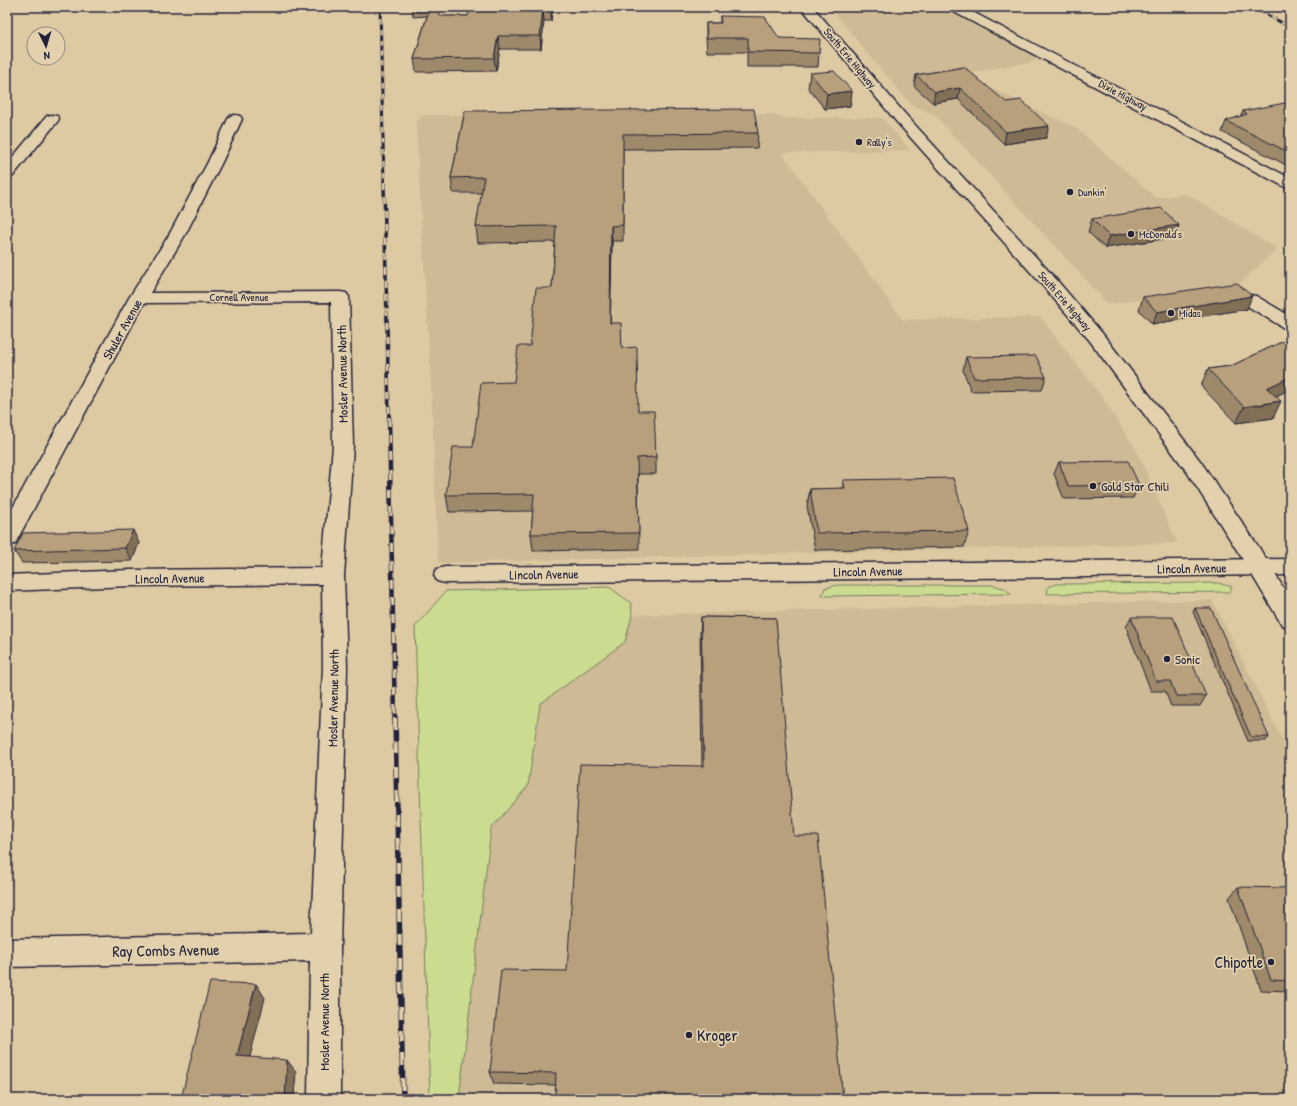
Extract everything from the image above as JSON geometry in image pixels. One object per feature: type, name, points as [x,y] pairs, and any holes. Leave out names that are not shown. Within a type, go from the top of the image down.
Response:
[{"type":"street","name":"South Erie Highway","points":[[807,7],[907,125],[1084,322],[1163,424],[1194,467],[1260,567],[1290,619]]},
{"type":"street","name":"Dixie Highway","points":[[954,7],[1290,184]]},
{"type":"street","points":[[7,174],[52,119]]},
{"type":"street","name":"Shuler Avenue","points":[[7,538],[138,298],[178,235],[235,119]]},
{"type":"street","name":"Cornell Avenue","points":[[138,298],[340,297]]},
{"type":"street","name":"Mosler Avenue North","points":[[324,1099],[324,947],[335,667],[333,576],[343,446],[340,297]]},
{"type":"street","points":[[1250,300],[1290,324]]},
{"type":"street","name":"Lincoln Avenue","points":[[445,576],[1290,567]]},
{"type":"street","name":"Lincoln Avenue","points":[[7,582],[130,578],[333,576]]},
{"type":"street","name":"Ray Combs Avenue","points":[[7,953],[324,947]]},
{"type":"shaded area","points":[[830,7],[942,7],[1042,60],[973,72],[986,86],[1076,128],[1156,198],[1187,194],[1277,249],[1238,285],[1108,304],[934,114],[912,105]]},
{"type":"shaded area","points":[[769,114],[787,118],[882,118],[910,150],[782,153],[903,320],[1040,317],[1099,393],[1137,451],[1177,543],[438,563],[432,403],[416,121],[424,115]]},
{"type":"shaded area","points":[[1212,600],[1290,755],[1290,1099],[457,1099],[492,828],[528,786],[540,704],[625,642],[632,615]]},
{"type":"green space","points":[[1218,583],[1232,587],[1229,592],[1047,594],[1048,587],[1056,584]]},
{"type":"green space","points":[[838,585],[991,585],[1004,588],[1011,594],[822,596],[825,588]]},
{"type":"green space","points":[[609,587],[631,603],[632,615],[625,642],[540,704],[528,786],[491,829],[459,1099],[430,1099],[415,627],[446,591]]},
{"type":"building","points":[[430,7],[438,7],[440,16],[468,16],[470,7],[551,7],[551,9],[543,9],[540,36],[498,36],[494,58],[414,59]]},
{"type":"building","points":[[720,16],[765,17],[779,38],[820,39],[819,53],[748,52],[748,38],[707,38],[706,23],[721,23]]},
{"type":"building","points":[[964,67],[1006,102],[1021,100],[1049,126],[1006,132],[960,88],[935,92],[916,75]]},
{"type":"building","points":[[834,71],[852,91],[827,94],[810,73]]},
{"type":"building","points":[[1285,103],[1290,106],[1290,153],[1226,121],[1247,114],[1243,111]]},
{"type":"building","points":[[754,109],[758,133],[623,134],[623,225],[611,226],[610,323],[621,323],[622,348],[637,347],[638,411],[654,411],[656,457],[637,458],[639,533],[531,534],[534,494],[446,495],[453,447],[473,447],[481,383],[514,382],[518,346],[530,346],[536,288],[552,288],[556,226],[476,227],[484,177],[451,178],[465,111]]},
{"type":"building","points":[[1161,208],[1179,225],[1109,236],[1092,219]]},
{"type":"building","points":[[1237,283],[1252,296],[1157,312],[1143,297]]},
{"type":"building","points":[[1290,338],[1290,377],[1267,388],[1281,401],[1244,407],[1208,369],[1231,366]]},
{"type":"building","points":[[1036,356],[1046,377],[974,378],[966,357]]},
{"type":"building","points":[[1128,461],[1139,485],[1068,486],[1059,462]]},
{"type":"building","points":[[953,478],[969,531],[817,533],[810,489],[845,488],[843,480]]},
{"type":"building","points":[[133,530],[125,548],[14,551],[23,533]]},
{"type":"building","points":[[1195,608],[1211,608],[1269,737],[1251,737]]},
{"type":"building","points":[[701,617],[776,618],[794,836],[818,836],[843,1099],[555,1099],[556,1073],[490,1072],[501,970],[567,971],[580,764],[704,766]]},
{"type":"building","points":[[1131,617],[1173,617],[1206,696],[1176,696],[1170,681],[1156,681]]},
{"type":"building","name":"Chipotle","points":[[1238,887],[1287,888],[1290,896],[1290,981],[1271,980]]},
{"type":"building","points":[[210,982],[256,984],[237,1056],[287,1060],[285,1099],[181,1099]]},
{"type":"railway","points":[[380,7],[384,183]]},
{"type":"railway","points":[[1252,7],[1290,27]]},
{"type":"railway","points":[[384,182],[389,418]]},
{"type":"railway","points":[[389,417],[395,719]]},
{"type":"railway","points":[[395,718],[403,1099]]},
{"type":"place","name":"Rally's","points":[[859,142]]},
{"type":"place","name":"Dunkin'","points":[[1070,192]]},
{"type":"place","name":"McDonald's","points":[[1131,234]]},
{"type":"place","name":"Midas","points":[[1171,313]]},
{"type":"place","name":"Gold Star Chili","points":[[1093,486]]},
{"type":"place","name":"Sonic","points":[[1167,659]]},
{"type":"place","name":"Chipotle","points":[[1271,962]]},
{"type":"place","name":"Kroger","points":[[689,1035]]}]
